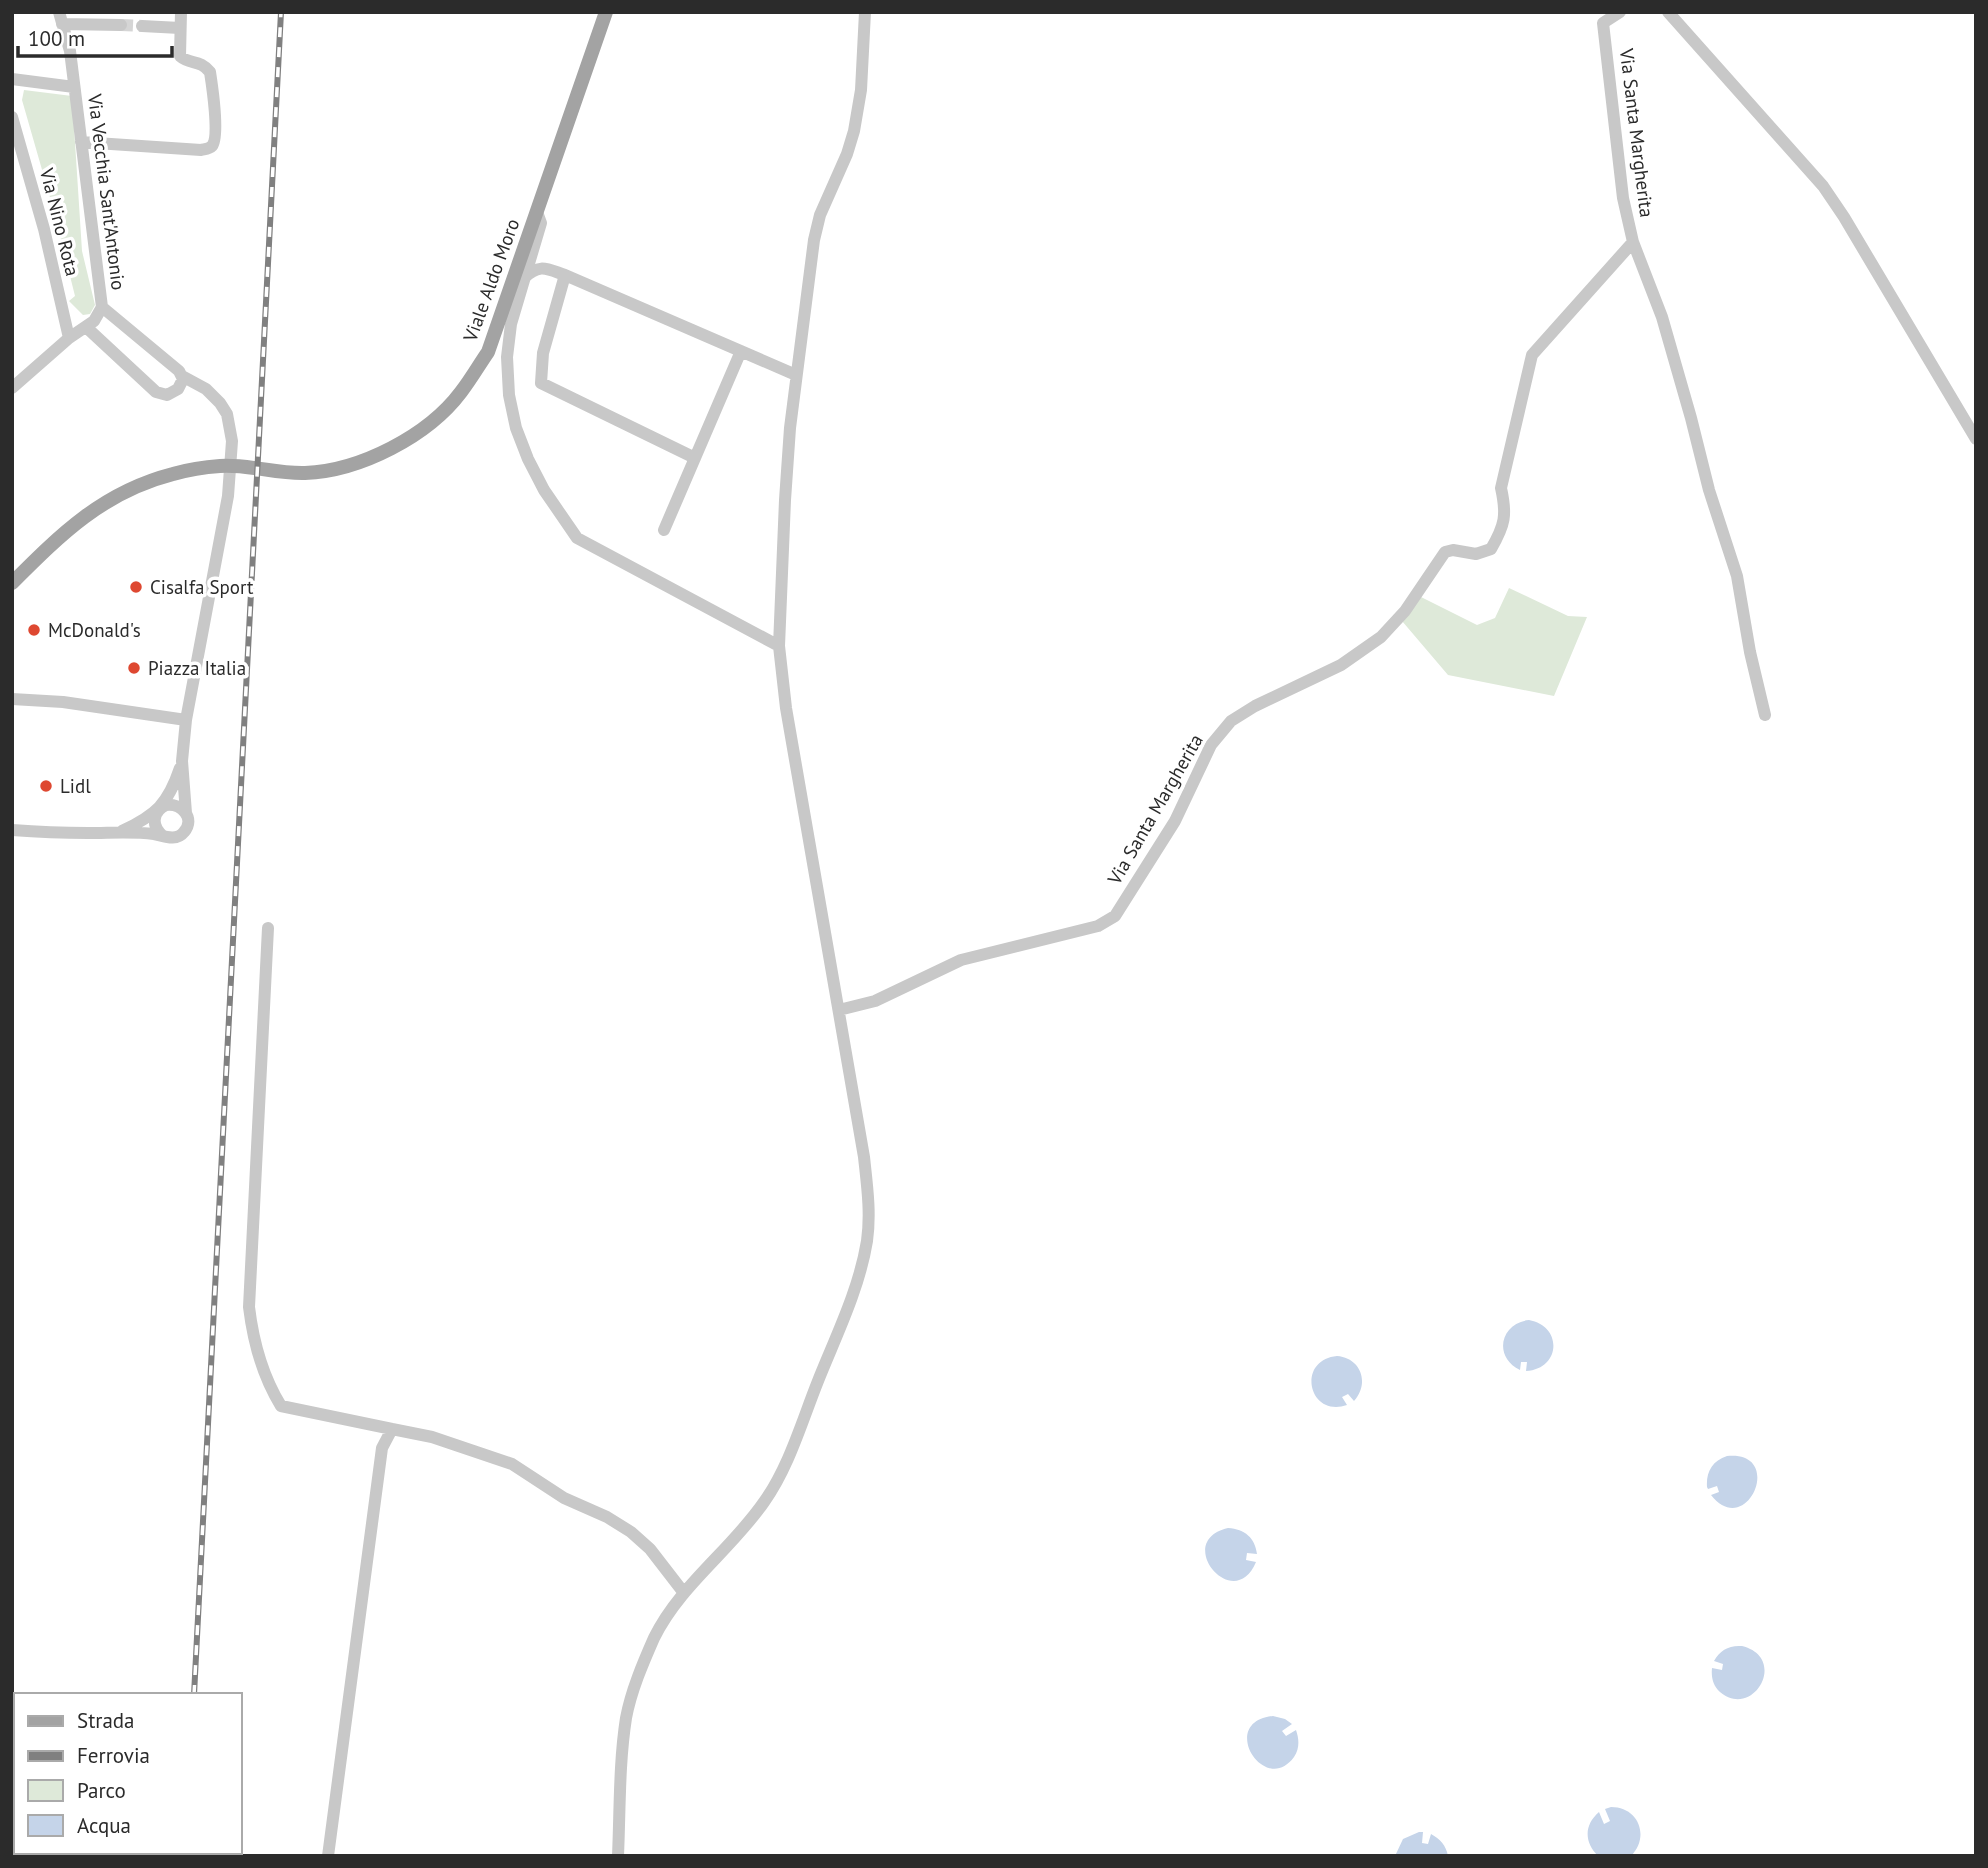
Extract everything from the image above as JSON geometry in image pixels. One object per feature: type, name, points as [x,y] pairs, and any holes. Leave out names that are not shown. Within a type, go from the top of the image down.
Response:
[{"type":"main road","name":"Viale Aldo Moro","points":[[12,583],[62,533],[98,505],[135,486],[173,474],[221,466],[305,473],[352,464],[389,449],[427,425],[443,411],[461,392],[488,352],[606,12]]},
{"type":"street","points":[[81,142],[201,150],[211,148],[217,121],[209,72],[198,62],[184,60],[180,56],[181,12]]},
{"type":"street","points":[[618,1856],[622,1765],[627,1717],[635,1685],[655,1637],[684,1593],[765,1501],[786,1462],[858,1279],[867,1241],[869,1199],[786,708],[779,646],[785,500],[796,375],[814,240],[820,215],[847,154],[854,131],[861,90],[865,12]]},
{"type":"street","name":"Via Santa Margherita","points":[[839,1010],[875,1002],[961,960],[1098,926],[1115,916],[1175,821],[1211,745],[1231,721],[1255,706],[1341,665],[1381,636],[1405,611],[1445,552],[1453,550],[1476,554],[1491,549],[1503,529],[1505,508],[1501,488],[1532,355],[1633,242],[1623,198],[1603,23],[1620,12]]},
{"type":"street","points":[[1671,13],[1823,186],[1976,439]]},
{"type":"street","points":[[61,18],[121,25]]},
{"type":"street","name":"Via Vecchia Sant'Antonio","points":[[61,18],[70,51],[102,307],[182,376],[206,389],[220,403],[227,414],[232,441],[228,496],[186,720],[182,761]]},
{"type":"street","points":[[142,26],[180,28]]},
{"type":"street","points":[[12,79],[74,87]]},
{"type":"street","name":"Via Nino Rota","points":[[12,117],[44,229],[69,338]]},
{"type":"street","points":[[537,212],[541,223],[511,324],[507,357],[509,395],[516,428],[527,459],[544,490],[578,538],[779,646]]},
{"type":"street","points":[[536,239],[538,251],[545,260],[565,275]]},
{"type":"street","points":[[1633,242],[1662,317],[1709,490],[1737,576],[1750,652],[1765,715]]},
{"type":"street","points":[[524,278],[534,269],[544,268],[565,275],[796,375]]},
{"type":"street","points":[[565,275],[542,353],[541,383],[695,458]]},
{"type":"street","points":[[12,388],[69,338],[99,316],[102,307]]},
{"type":"street","points":[[86,327],[156,392],[167,395],[173,393],[182,384],[182,376]]},
{"type":"street","points":[[664,530],[741,351]]},
{"type":"street","points":[[12,699],[63,702],[186,720]]},
{"type":"street","points":[[163,836],[154,822],[157,812],[172,791],[182,761]]},
{"type":"street","points":[[12,830],[139,832],[173,838],[183,834],[188,824],[182,761]]},
{"type":"street","points":[[117,833],[147,818],[161,807],[172,804],[186,813]]},
{"type":"street","points":[[268,928],[248,1307],[251,1330],[272,1392],[281,1406],[432,1437],[512,1464],[564,1498],[607,1517],[631,1532],[650,1549],[684,1593]]},
{"type":"street","points":[[328,1856],[382,1448],[392,1429]]},
{"type":"green space","points":[[24,90],[72,96],[82,251],[95,305],[90,314],[83,315],[69,301],[75,296],[22,100]]},
{"type":"green space","points":[[1509,588],[1568,616],[1587,617],[1554,696],[1448,675],[1402,621],[1421,597],[1477,625],[1495,618]]},
{"type":"water","points":[[1529,1320],[1548,1330],[1553,1347],[1546,1363],[1526,1371],[1527,1362],[1521,1362],[1520,1370],[1511,1364],[1503,1349],[1506,1334],[1512,1327]]},
{"type":"water","points":[[1337,1356],[1352,1361],[1362,1379],[1359,1394],[1354,1401],[1348,1394],[1342,1397],[1347,1405],[1334,1407],[1323,1403],[1316,1396],[1312,1377],[1316,1367],[1324,1360]]},
{"type":"water","points":[[1727,1456],[1745,1458],[1754,1466],[1757,1478],[1755,1490],[1747,1501],[1737,1507],[1724,1506],[1711,1495],[1719,1492],[1717,1486],[1707,1487],[1711,1468]]},
{"type":"water","points":[[1228,1528],[1248,1535],[1257,1554],[1247,1553],[1246,1560],[1256,1562],[1246,1576],[1234,1581],[1223,1578],[1213,1570],[1206,1558],[1206,1546],[1212,1535]]},
{"type":"water","points":[[1733,1646],[1742,1646],[1756,1653],[1763,1662],[1764,1673],[1761,1684],[1754,1693],[1744,1698],[1732,1699],[1716,1687],[1712,1668],[1722,1670],[1723,1664],[1714,1661],[1722,1651]]},
{"type":"water","points":[[1273,1716],[1292,1724],[1282,1731],[1286,1736],[1296,1730],[1298,1744],[1294,1757],[1282,1767],[1271,1768],[1260,1763],[1247,1742],[1249,1731],[1257,1721]]},
{"type":"water","points":[[1611,1807],[1629,1812],[1639,1824],[1640,1840],[1631,1856],[1598,1856],[1590,1845],[1588,1828],[1591,1822],[1599,1812],[1604,1824],[1610,1821],[1605,1809]]},
{"type":"water","points":[[1423,1832],[1422,1843],[1428,1844],[1431,1834],[1437,1838],[1448,1856],[1395,1856],[1403,1839]]},
{"type":"tunnel","points":[[121,25],[142,26]]},
{"type":"railway","points":[[194,1693],[281,12]]},
{"type":"place","name":"Cisalfa Sport","points":[[136,587]]},
{"type":"place","name":"McDonald's","points":[[34,630]]},
{"type":"place","name":"Piazza Italia","points":[[134,668]]},
{"type":"place","name":"Lidl","points":[[46,786]]}]
